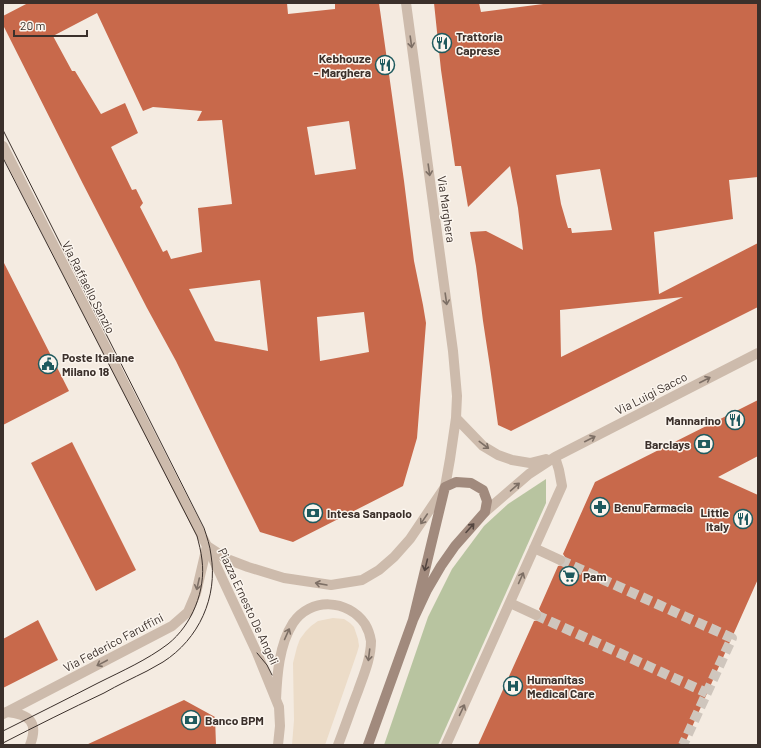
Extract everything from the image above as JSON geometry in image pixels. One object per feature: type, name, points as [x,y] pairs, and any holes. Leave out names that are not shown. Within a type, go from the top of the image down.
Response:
[{"type":"street","name":"Via Marghera","points":[[406,3],[453,351],[457,396],[456,418]]},
{"type":"street","name":"Via Raffaello Sanzio","points":[[3,146],[207,546]]},
{"type":"street","name":"Via Luigi Sacco","points":[[555,457],[758,353]]},
{"type":"street","points":[[446,745],[562,486],[555,457],[530,463],[512,460],[498,455],[483,446],[456,418]]},
{"type":"street","name":"Piazza Ernesto De Angeli","points":[[413,620],[445,487],[456,418]]},
{"type":"street","name":"Piazza Ernesto De Angeli","points":[[368,745],[413,620],[427,590],[441,566],[455,546],[485,512],[529,474],[555,457]]},
{"type":"street","points":[[445,487],[456,482],[471,483],[483,490],[487,501],[485,512]]},
{"type":"street","name":"Piazza Ernesto De Angeli","points":[[207,546],[227,559],[284,578],[330,586],[362,580],[379,570],[398,553],[410,539],[445,487]]},
{"type":"street","name":"Piazza Ernesto De Angeli","points":[[207,546],[257,653],[279,707],[280,721],[278,745]]},
{"type":"street","name":"Via Federico Faruffini","points":[[5,713],[172,626],[188,612],[196,593],[207,546]]},
{"type":"street","points":[[534,548],[560,560]]},
{"type":"street","points":[[510,603],[536,615]]},
{"type":"street","name":"Piazza Ernesto De Angeli","points":[[276,700],[282,649],[286,635],[293,622],[302,613],[313,607],[325,604],[337,605],[355,613],[368,629],[371,640],[369,660],[338,745]]},
{"type":"street","name":"Via Federico Faruffini","points":[[5,713],[22,714],[32,722],[33,735],[30,745]]},
{"type":"green space","points":[[546,479],[546,503],[438,745],[384,745],[428,617],[452,569],[484,526],[508,504]]},
{"type":"shaded area","points":[[333,618],[344,619],[354,627],[359,646],[357,653],[325,745],[292,745],[294,720],[293,663],[297,647],[300,639],[311,626],[318,621]]},
{"type":"building","points":[[28,3],[287,3],[288,14],[335,9],[335,3],[379,3],[414,261],[426,323],[417,438],[403,486],[293,542],[260,532],[176,361],[83,184],[3,25],[3,16]],"holes":[[[97,13],[143,111],[153,107],[202,111],[197,121],[222,120],[232,204],[198,208],[202,252],[171,259],[167,250],[163,252],[140,207],[143,203],[136,189],[132,190],[111,147],[138,133],[125,103],[101,114],[75,71],[72,71],[53,36]],[[349,121],[356,169],[315,175],[307,127]],[[260,280],[268,351],[215,341],[189,289]],[[364,312],[369,352],[320,361],[317,317]]]},
{"type":"building","points":[[434,3],[479,3],[481,12],[551,3],[758,3],[758,177],[729,180],[733,219],[654,232],[659,294],[758,243],[758,307],[511,431],[498,425],[470,232],[486,231],[523,250],[518,208],[510,166],[468,207],[461,166],[455,166],[441,70]],"holes":[[[600,169],[612,230],[572,233],[571,228],[568,228],[561,204],[556,175]],[[683,297],[561,357],[560,310]]]},
{"type":"building","points":[[3,261],[69,391],[3,425]]},
{"type":"building","points":[[758,400],[758,456],[718,477],[758,495],[758,579],[684,745],[478,745],[534,621],[539,620],[542,617],[539,609],[558,566],[563,565],[566,562],[563,554],[595,482]]},
{"type":"building","points":[[72,442],[136,570],[96,591],[31,463]]},
{"type":"building","points":[[38,620],[58,660],[3,688],[3,639]]},
{"type":"building","points":[[184,700],[215,717],[216,745],[86,745]]},
{"type":"tunnel","points":[[560,560],[732,638],[683,745]]},
{"type":"tunnel","points":[[536,615],[707,693]]},
{"type":"tram line","points":[[3,130],[204,528],[210,548],[212,571],[212,586],[203,616],[196,629],[176,653],[147,671],[3,743]]},
{"type":"tram line","points":[[3,158],[197,536],[202,557],[203,571],[202,583],[196,606],[184,627],[168,644],[134,665],[3,731]]},
{"type":"tram line","points":[[257,653],[267,665],[272,675]]},
{"type":"place","name":"Trattoria Caprese","points":[[442,43]]},
{"type":"place","name":"Kebhouze - Marghera","points":[[385,65]]},
{"type":"place","name":"Poste Italiane Milano 18","points":[[48,364]]},
{"type":"place","name":"Mannarino","points":[[735,420]]},
{"type":"place","name":"Barclays","points":[[704,444]]},
{"type":"place","name":"Benu Farmacia","points":[[600,507]]},
{"type":"place","name":"Intesa Sanpaolo","points":[[313,513]]},
{"type":"place","name":"Little Italy","points":[[743,519]]},
{"type":"place","name":"Pam","points":[[569,576]]},
{"type":"place","name":"Humanitas Medical Care","points":[[513,686]]},
{"type":"place","name":"Banco BPM","points":[[191,720]]}]
